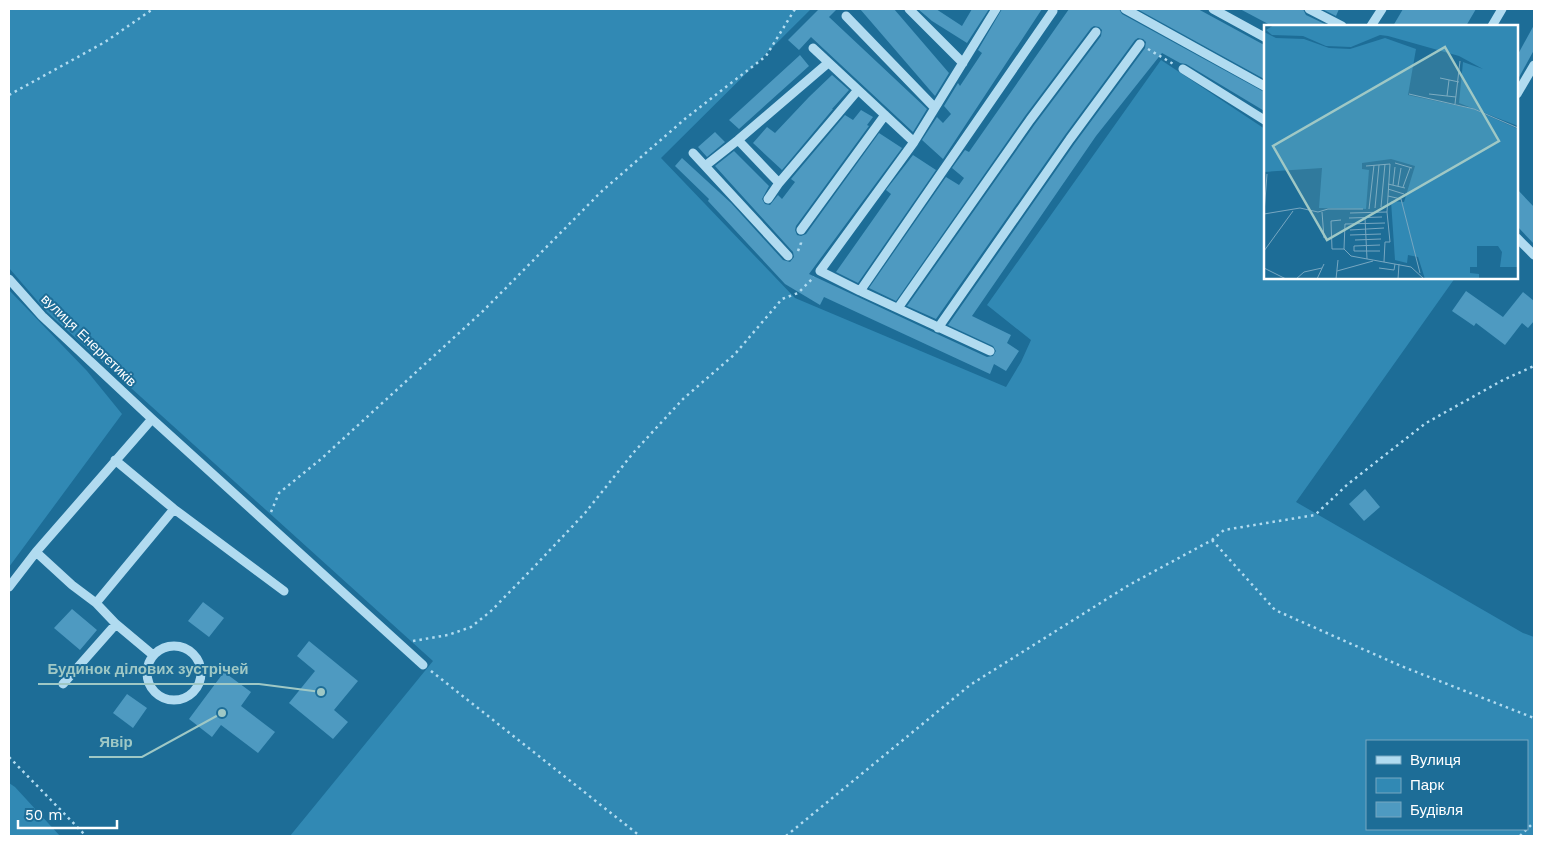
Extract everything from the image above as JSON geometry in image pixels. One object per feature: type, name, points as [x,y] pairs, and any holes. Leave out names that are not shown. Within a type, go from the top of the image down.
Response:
[{"type":"street","points":[[909,9],[963,64]]},
{"type":"street","points":[[990,351],[820,271],[914,142],[996,9]]},
{"type":"street","points":[[1125,9],[1264,86]]},
{"type":"street","points":[[1213,9],[1264,37]]},
{"type":"street","points":[[1310,9],[1340,25]]},
{"type":"street","points":[[1372,25],[1382,9]]},
{"type":"street","points":[[1493,25],[1502,9]]},
{"type":"street","points":[[860,291],[1053,11]]},
{"type":"street","points":[[846,16],[935,108]]},
{"type":"street","points":[[898,308],[1030,120],[1096,32]]},
{"type":"street","points":[[938,328],[1070,139],[1140,44]]},
{"type":"street","points":[[813,48],[914,142]]},
{"type":"street","points":[[705,166],[828,63]]},
{"type":"street","points":[[1518,92],[1534,65]]},
{"type":"street","points":[[1183,69],[1264,120]]},
{"type":"street","points":[[768,199],[779,183],[858,90]]},
{"type":"street","points":[[801,230],[885,116]]},
{"type":"street","points":[[738,140],[779,183]]},
{"type":"street","points":[[693,153],[788,256]]},
{"type":"street","points":[[1518,239],[1534,255]]},
{"type":"street","name":"вулиця Енергетиків","points":[[9,279],[42,316],[152,419],[423,665]]},
{"type":"street","points":[[9,587],[36,552],[152,419]]},
{"type":"street","points":[[115,460],[174,509],[284,591]]},
{"type":"street","points":[[96,604],[174,509]]},
{"type":"street","points":[[36,552],[153,655]]},
{"type":"street","points":[[64,684],[116,624]]},
{"type":"street","points":[[169,646],[178,646],[194,654],[199,662],[201,671],[197,688],[191,695],[174,701],[156,695],[150,688],[146,670],[148,662],[153,655],[160,649],[169,646]]},
{"type":"path","points":[[9,95],[104,42],[153,9]]},
{"type":"path","points":[[266,522],[280,493],[483,311],[602,191],[686,118],[766,56],[794,9]]},
{"type":"path","points":[[1140,44],[1183,69]]},
{"type":"path","points":[[788,256],[796,254],[801,243],[801,230]]},
{"type":"path","points":[[400,644],[448,635],[471,627],[491,610],[532,570],[585,513],[634,452],[682,399],[735,354],[782,299],[798,293],[820,271]]},
{"type":"path","points":[[786,836],[970,685],[1129,585],[1212,540],[1224,530],[1315,516],[1348,484],[1426,422],[1503,380],[1534,366]]},
{"type":"path","points":[[1212,540],[1275,610],[1401,666],[1534,718]]},
{"type":"path","points":[[423,665],[640,836]]},
{"type":"path","points":[[9,757],[86,836]]},
{"type":"green space","points":[[9,9],[811,9],[661,158],[795,298],[1006,387],[1021,362],[1031,340],[987,305],[1161,60],[1264,128],[1264,279],[1454,279],[1296,502],[1523,633],[1534,637],[1534,836],[290,836],[433,661],[47,312],[9,268]]},
{"type":"green space","points":[[9,290],[87,371],[122,414],[9,567]]},
{"type":"green space","points":[[9,783],[15,787],[60,836],[9,836]]},
{"type":"building","points":[[819,9],[837,9],[829,17],[927,109],[913,132],[811,37],[799,50],[788,40]]},
{"type":"building","points":[[860,9],[894,9],[949,73],[935,96]]},
{"type":"building","points":[[918,9],[936,9],[962,26],[972,9],[989,9],[967,43],[932,21]]},
{"type":"building","points":[[1002,9],[1042,9],[943,159],[922,140],[937,117],[943,123],[951,114],[944,106],[958,83],[960,86],[982,53],[978,50]]},
{"type":"building","points":[[1069,9],[1119,9],[1122,14],[1264,92],[1264,111],[1186,64],[1180,63],[1162,53],[1096,136],[972,316],[1011,335],[1007,343],[1019,351],[1006,371],[994,364],[990,374],[824,297],[820,305],[785,284],[708,201],[709,199],[675,166],[682,158],[731,203],[783,260],[790,262],[794,257],[793,252],[715,166],[734,151],[769,186],[762,199],[765,204],[770,205],[778,195],[782,199],[795,182],[791,179],[845,115],[853,120],[861,110],[873,117],[867,125],[869,126],[796,226],[797,235],[806,234],[879,133],[902,148],[809,274],[987,357],[993,356],[996,351],[993,346],[948,325],[1075,143],[1145,48],[1146,42],[1138,38],[1135,40],[1065,135],[936,319],[907,306],[1035,124],[1101,36],[1102,30],[1094,26],[1091,28],[1025,116],[896,301],[869,288],[946,177],[959,185],[964,178],[952,168],[965,150],[969,152]]},
{"type":"building","points":[[1137,9],[1198,9],[1264,45],[1264,79]]},
{"type":"building","points":[[1240,9],[1303,9],[1306,15],[1327,25],[1270,25]]},
{"type":"building","points":[[1322,9],[1339,9],[1336,16]]},
{"type":"building","points":[[1403,9],[1476,9],[1467,25],[1394,25]]},
{"type":"building","points":[[1534,25],[1534,50],[1518,79],[1518,54]]},
{"type":"building","points":[[800,55],[809,66],[739,129],[729,120]]},
{"type":"building","points":[[832,75],[849,90],[782,170],[753,143],[767,127],[775,133]]},
{"type":"building","points":[[715,132],[725,142],[707,157],[698,147]]},
{"type":"building","points":[[913,155],[936,170],[858,283],[836,272],[891,194],[886,190]]},
{"type":"building","points":[[1518,190],[1534,207],[1534,244],[1518,227]]},
{"type":"building","points":[[1466,291],[1503,317],[1523,292],[1534,301],[1534,321],[1528,328],[1522,323],[1505,345],[1476,323],[1474,326],[1452,311]]},
{"type":"building","points":[[1365,489],[1380,507],[1364,521],[1349,504]]},
{"type":"building","points":[[203,602],[224,618],[209,637],[188,621]]},
{"type":"building","points":[[72,609],[97,630],[80,650],[54,628]]},
{"type":"building","points":[[309,641],[358,681],[334,710],[348,722],[333,739],[289,703],[315,671],[297,656]]},
{"type":"building","points":[[224,672],[251,692],[241,706],[275,732],[258,753],[221,725],[212,737],[189,719]]},
{"type":"building","points":[[127,694],[147,708],[133,728],[113,713]]},
{"type":"place","name":"Будинок ділових зустрічей","points":[[321,692]]},
{"type":"place","name":"Явір","points":[[222,713]]}]
